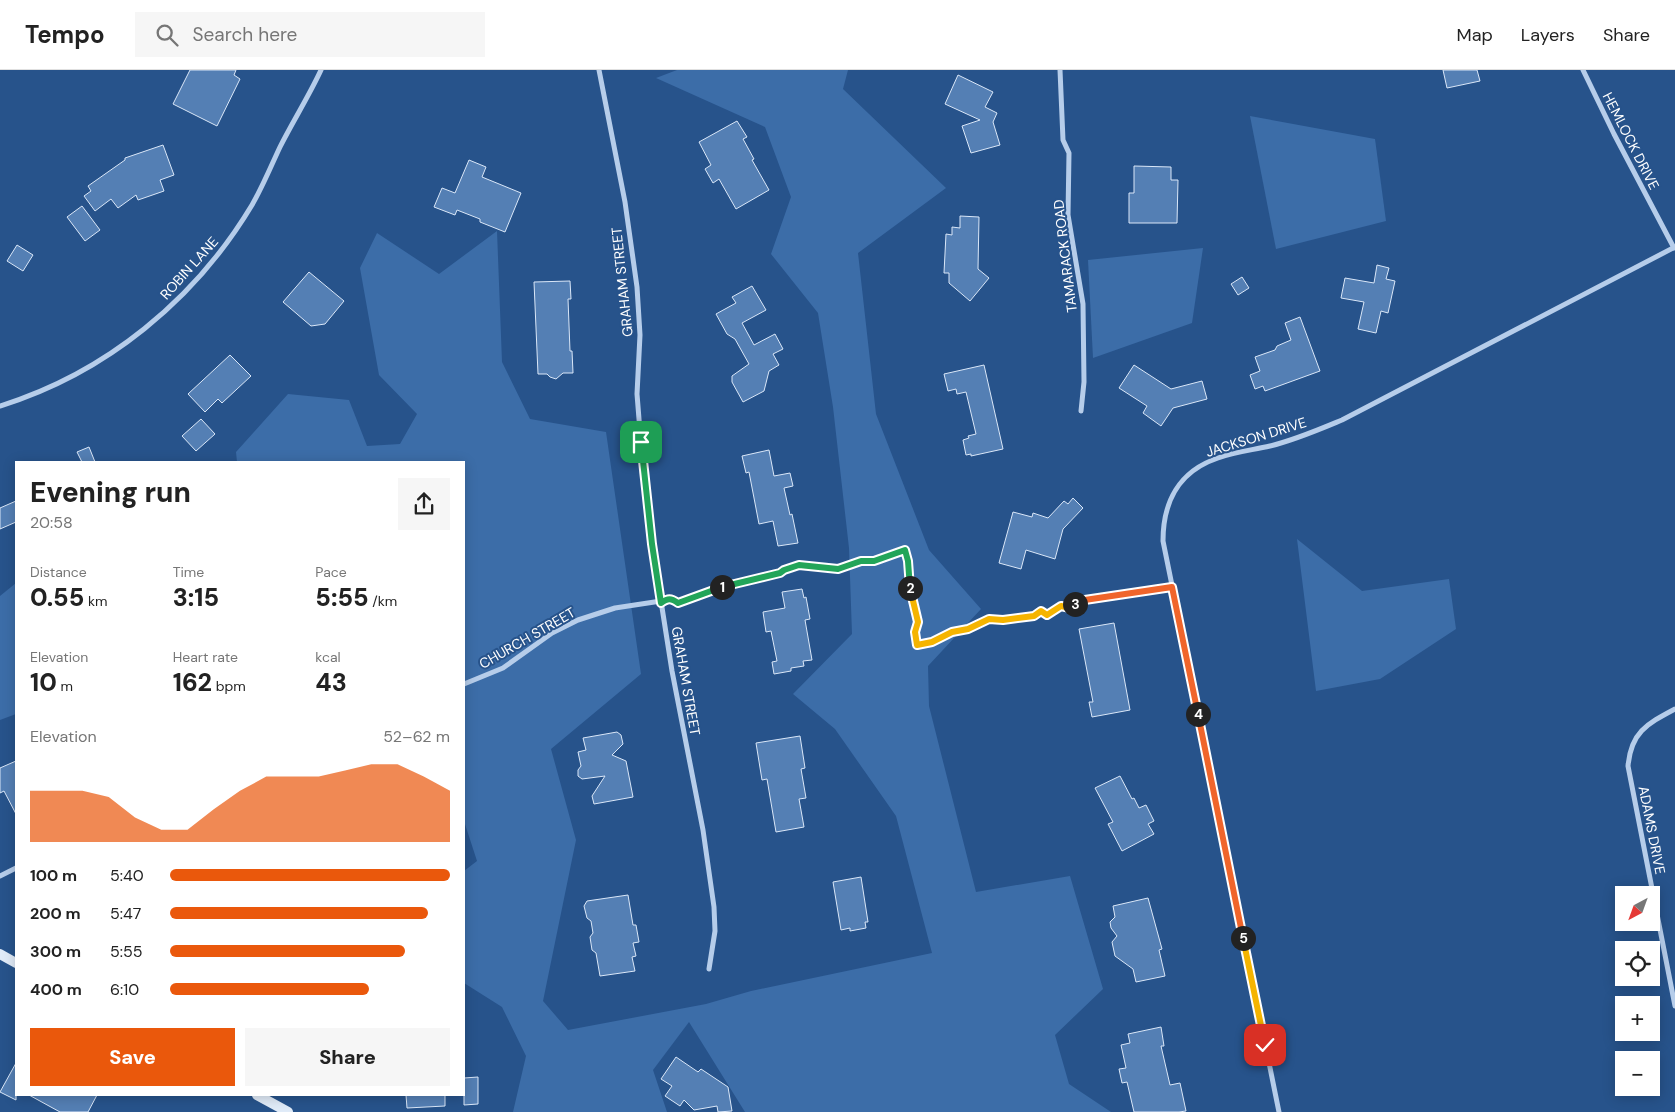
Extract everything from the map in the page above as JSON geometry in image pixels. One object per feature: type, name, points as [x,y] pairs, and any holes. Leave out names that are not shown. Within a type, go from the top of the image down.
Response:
[{"type":"main road","points":[[0,954],[15,962]]},
{"type":"main road","points":[[259,1096],[288,1112]]},
{"type":"street","name":"ROBIN LANE","points":[[0,406],[53,386],[88,368],[152,323],[182,296],[226,244],[252,205],[321,70]]},
{"type":"street","name":"GRAHAM STREET","points":[[599,70],[623,193],[637,286],[640,335],[637,394],[643,470],[661,602],[703,830],[714,907],[715,931],[709,969]]},
{"type":"street","name":"TAMARACK ROAD","points":[[1060,70],[1063,140],[1069,154],[1068,215],[1083,304],[1084,382],[1081,411]]},
{"type":"street","name":"HEMLOCK DRIVE","points":[[1583,70],[1614,134],[1674,247]]},
{"type":"street","name":"JACKSON DRIVE","points":[[1279,1112],[1163,541],[1163,523],[1167,506],[1176,490],[1188,475],[1202,465],[1218,458],[1271,446],[1303,436],[1342,420],[1674,247]]},
{"type":"street","name":"CHURCH STREET","points":[[465,684],[503,668],[552,633],[578,620],[615,608],[661,602]]},
{"type":"street","name":"ADAMS DRIVE","points":[[1675,709],[1641,730],[1629,752],[1628,766],[1675,1006]]},
{"type":"street","points":[[0,876],[15,868]]},
{"type":"path","points":[[661,602],[666,599],[672,599],[678,603],[723,586],[780,573],[799,565],[838,569],[861,561],[874,561],[905,550],[908,561],[910,590],[918,622],[915,632],[917,645],[932,642],[952,632],[968,629],[989,619],[1003,620],[1034,616],[1041,611],[1047,615],[1061,606],[1070,608],[1078,601],[1172,587]]},
{"type":"shaded area","points":[[677,70],[848,70],[843,89],[946,188],[858,253],[876,414],[929,550],[981,609],[928,666],[929,706],[976,892],[1070,876],[1103,989],[1055,1035],[1069,1084],[1111,1112],[745,1112],[689,1022],[653,1070],[667,1112],[513,1112],[526,1056],[502,1007],[465,984],[465,870],[477,861],[465,824],[465,461],[237,461],[236,452],[288,394],[349,400],[367,446],[400,444],[417,414],[379,375],[360,268],[377,233],[439,274],[497,231],[502,362],[530,419],[606,432],[641,674],[551,749],[576,840],[543,1001],[568,1030],[706,1004],[751,991],[932,953],[896,816],[835,729],[793,694],[852,634],[849,548],[833,407],[818,313],[771,254],[791,197],[765,127],[656,78]]},
{"type":"shaded area","points":[[1250,116],[1375,139],[1386,221],[1276,249]]},
{"type":"shaded area","points":[[1203,248],[1192,323],[1093,358],[1088,260]]},
{"type":"shaded area","points":[[1297,539],[1362,591],[1449,579],[1456,629],[1380,679],[1316,691]]},
{"type":"shaded area","points":[[15,584],[15,714],[0,720],[0,596]]},
{"type":"building","points":[[190,70],[236,70],[234,75],[240,79],[217,126],[173,104]]},
{"type":"building","points":[[1443,70],[1477,70],[1480,81],[1447,88]]},
{"type":"building","points":[[958,75],[993,92],[985,107],[997,113],[993,122],[1000,145],[971,153],[962,126],[980,120],[945,104]]},
{"type":"building","points":[[737,121],[747,137],[743,139],[754,159],[752,160],[769,190],[736,209],[719,179],[713,183],[705,169],[711,165],[699,142]]},
{"type":"building","points":[[163,145],[174,175],[160,180],[164,191],[138,200],[136,195],[118,208],[111,199],[95,211],[84,196],[91,191],[88,186],[125,160],[125,158]]},
{"type":"building","points":[[469,160],[486,167],[482,177],[521,193],[505,232],[457,210],[455,215],[434,207],[442,188],[455,193]]},
{"type":"building","points":[[1134,166],[1171,167],[1171,180],[1178,180],[1177,223],[1129,223],[1129,193],[1134,193]]},
{"type":"building","points":[[82,206],[100,230],[85,241],[67,217]]},
{"type":"building","points":[[960,216],[979,217],[978,269],[989,278],[970,301],[949,283],[949,273],[944,273],[946,234],[952,235],[952,227],[960,228]]},
{"type":"building","points":[[17,245],[33,255],[23,271],[7,261]]},
{"type":"building","points":[[1377,265],[1389,268],[1386,279],[1395,281],[1388,313],[1381,311],[1376,333],[1358,329],[1364,302],[1341,298],[1345,278],[1374,283]]},
{"type":"building","points":[[309,272],[344,301],[325,324],[311,326],[283,302]]},
{"type":"building","points":[[1242,277],[1249,288],[1238,295],[1231,284]]},
{"type":"building","points":[[570,281],[571,299],[568,299],[570,351],[572,351],[573,373],[563,373],[556,379],[547,374],[538,374],[534,282]]},
{"type":"building","points":[[752,286],[766,310],[742,323],[754,345],[775,334],[783,349],[773,354],[779,365],[769,371],[764,391],[743,402],[732,382],[732,376],[749,364],[735,339],[727,334],[716,314],[736,303],[732,297]]},
{"type":"building","points":[[1300,317],[1320,371],[1265,391],[1263,386],[1255,389],[1250,375],[1260,371],[1255,357],[1275,350],[1277,346],[1291,340],[1285,323]]},
{"type":"building","points":[[230,355],[251,376],[222,403],[218,399],[205,412],[188,394]]},
{"type":"building","points":[[984,365],[1003,449],[971,456],[971,454],[966,455],[963,440],[969,438],[968,436],[976,434],[966,392],[957,394],[956,389],[948,391],[944,374]]},
{"type":"building","points":[[1134,365],[1171,389],[1202,381],[1207,399],[1173,408],[1161,426],[1143,413],[1147,406],[1119,388]]},
{"type":"building","points":[[201,419],[215,434],[196,451],[182,436]]},
{"type":"building","points":[[89,447],[95,461],[82,461],[77,452]]},
{"type":"building","points":[[769,450],[774,476],[790,473],[793,486],[784,488],[798,543],[778,546],[773,521],[759,524],[749,472],[746,473],[742,456]]},
{"type":"building","points":[[1073,498],[1083,508],[1063,529],[1055,559],[1026,550],[1021,569],[999,563],[1013,512],[1032,517],[1033,513],[1048,518],[1064,501],[1068,504]]},
{"type":"building","points":[[15,501],[15,522],[0,529],[0,508]]},
{"type":"building","points":[[802,589],[804,598],[806,597],[810,619],[805,620],[812,660],[803,661],[804,666],[791,668],[791,671],[774,674],[772,662],[777,661],[771,631],[766,632],[763,612],[785,608],[782,592]]},
{"type":"building","points":[[1114,623],[1130,710],[1092,717],[1089,702],[1093,702],[1079,629]]},
{"type":"building","points":[[617,732],[621,735],[623,744],[612,755],[626,761],[633,797],[594,804],[592,796],[605,776],[582,779],[578,776],[578,770],[581,766],[578,752],[586,750],[583,738]]},
{"type":"building","points":[[800,736],[805,768],[801,769],[806,798],[799,799],[804,827],[776,832],[767,779],[762,780],[756,743]]},
{"type":"building","points":[[15,761],[15,812],[4,791],[0,793],[0,768]]},
{"type":"building","points":[[1120,776],[1132,799],[1134,798],[1139,808],[1146,805],[1154,821],[1148,824],[1154,834],[1122,851],[1108,824],[1113,822],[1095,788]]},
{"type":"building","points":[[861,877],[868,922],[865,922],[866,928],[850,931],[850,928],[841,930],[833,882]]},
{"type":"building","points":[[628,895],[633,925],[636,925],[639,942],[633,943],[636,956],[632,957],[635,971],[600,976],[596,953],[592,950],[590,937],[593,933],[591,921],[587,918],[584,906],[587,901]]},
{"type":"building","points":[[1148,898],[1162,949],[1159,950],[1165,976],[1136,982],[1133,969],[1115,956],[1112,942],[1117,936],[1111,928],[1110,922],[1115,917],[1113,906]]},
{"type":"building","points":[[1161,1027],[1164,1046],[1161,1046],[1170,1085],[1180,1083],[1186,1111],[1134,1112],[1127,1082],[1122,1083],[1119,1069],[1126,1068],[1121,1045],[1130,1043],[1128,1034]]},
{"type":"building","points":[[676,1057],[698,1072],[701,1069],[728,1087],[732,1111],[718,1112],[717,1106],[694,1110],[684,1100],[680,1106],[665,1096],[672,1086],[661,1079]]},
{"type":"building","points":[[15,1065],[16,1100],[0,1092]]},
{"type":"building","points":[[478,1077],[478,1104],[464,1105],[465,1078]]},
{"type":"building","points":[[31,1096],[96,1096],[88,1112],[60,1112]]},
{"type":"building","points":[[406,1096],[445,1096],[445,1106],[407,1108]]},
{"type":"route","points":[[641,442],[652,544],[661,603],[666,599],[672,599],[678,603],[723,586],[780,573],[799,565],[838,569],[861,561],[874,561],[905,550],[908,561],[910,590],[918,622],[915,632],[917,645],[932,642],[952,632],[968,629],[989,619],[1003,620],[1034,616],[1041,611],[1047,615],[1061,606],[1070,608],[1078,601],[1172,587],[1265,1045]]}]
